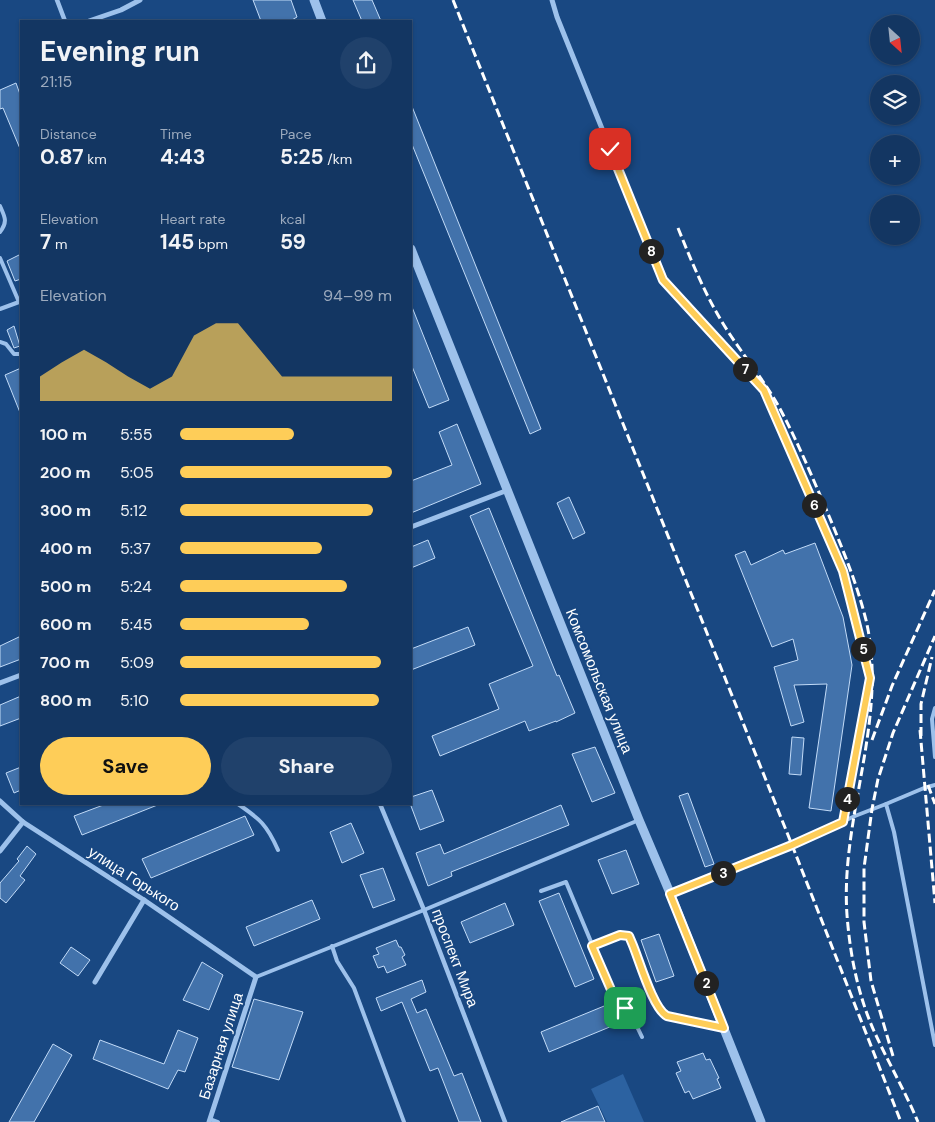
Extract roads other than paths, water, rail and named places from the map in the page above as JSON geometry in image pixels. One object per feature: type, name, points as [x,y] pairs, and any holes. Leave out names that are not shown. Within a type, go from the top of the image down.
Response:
[{"type":"street","points":[[57,0],[65,20]]},
{"type":"street","points":[[92,20],[121,10],[140,0]]},
{"type":"street","points":[[314,0],[322,20]]},
{"type":"street","points":[[552,0],[557,18],[663,280],[764,390],[843,571],[870,678],[843,822]]},
{"type":"street","name":"Комсомольская улица","points":[[412,252],[509,490],[760,1122]]},
{"type":"street","points":[[412,527],[509,490]]},
{"type":"street","points":[[0,683],[20,675]]},
{"type":"street","name":"улица Горького","points":[[0,801],[23,822],[144,900],[256,977]]},
{"type":"street","name":"проспект Мира","points":[[380,805],[424,910],[504,1122]]},
{"type":"street","points":[[0,851],[23,822]]},
{"type":"street","points":[[95,982],[144,900]]},
{"type":"street","name":"Базарная улица","points":[[210,1121],[256,977]]},
{"type":"lane","points":[[0,206],[6,219],[5,225],[0,232]]},
{"type":"lane","points":[[0,258],[20,301],[0,309]]},
{"type":"lane","points":[[0,342],[6,344],[14,354],[20,354]]},
{"type":"lane","points":[[935,708],[932,718],[935,757]]},
{"type":"lane","points":[[670,894],[935,785]]},
{"type":"lane","points":[[886,804],[896,841],[935,1045]]},
{"type":"lane","points":[[239,805],[263,823],[269,830],[278,850]]},
{"type":"lane","points":[[256,977],[424,910],[639,820]]},
{"type":"lane","points":[[541,891],[566,882],[612,992],[630,1012],[642,1037]]},
{"type":"lane","points":[[592,946],[620,935],[629,936],[655,1002],[662,1014],[724,1028]]},
{"type":"lane","points":[[332,946],[337,961],[354,988],[404,1122]]},
{"type":"lane","points":[[210,1121],[218,1122]]},
{"type":"railway","points":[[453,0],[901,1122]]},
{"type":"railway","points":[[678,228],[715,310],[774,398],[793,434],[854,580],[866,620],[871,657],[872,694],[868,731],[850,841],[847,878],[848,930],[856,974],[868,1017],[918,1122]]},
{"type":"railway","points":[[872,740],[892,686],[935,590]]},
{"type":"railway","points":[[893,1056],[871,981],[864,922],[864,868],[878,779],[893,733],[935,636]]},
{"type":"railway","points":[[921,736],[921,704],[932,657]]},
{"type":"railway","points":[[920,730],[935,903]]},
{"type":"railway","points":[[928,785],[935,804]]}]
